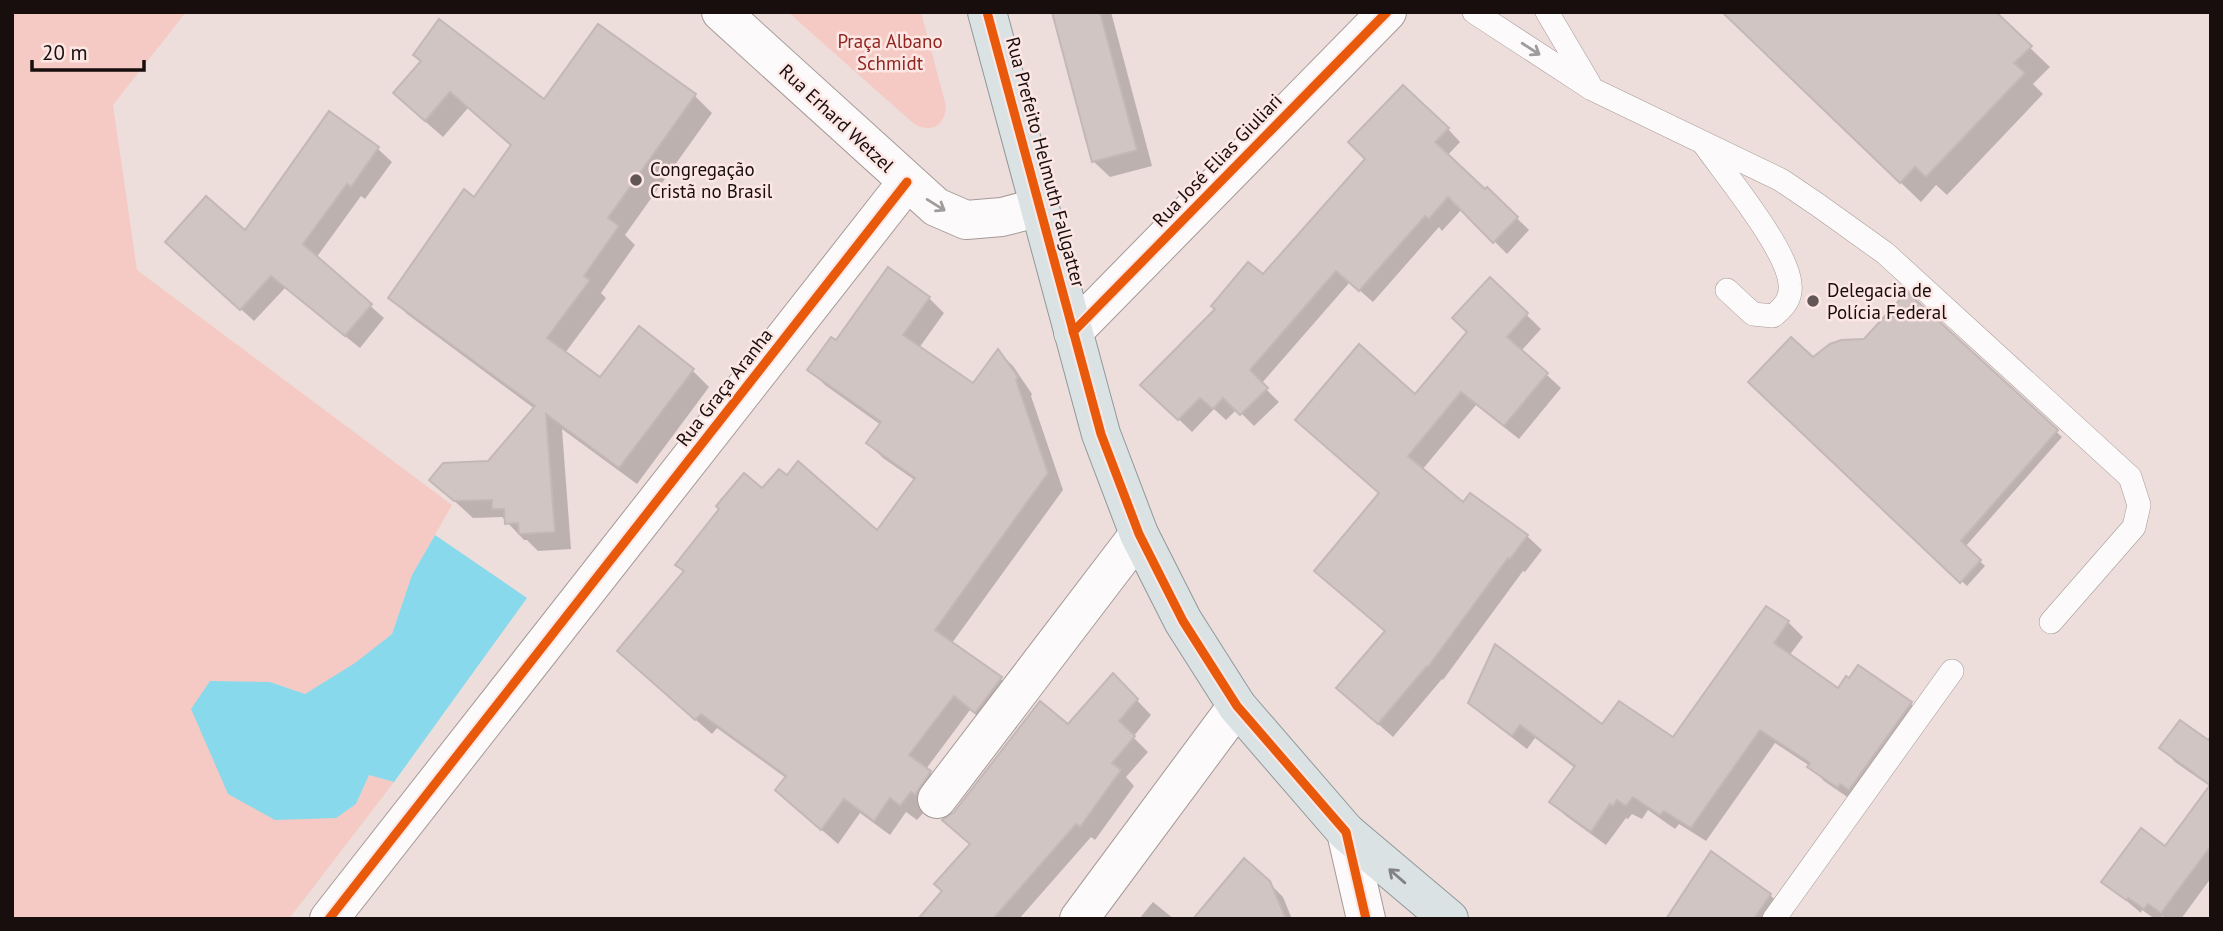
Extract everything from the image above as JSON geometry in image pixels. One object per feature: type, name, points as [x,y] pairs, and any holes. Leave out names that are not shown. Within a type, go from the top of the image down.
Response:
[{"type":"main road","name":"Rua Prefeito Helmuth Fallgatter","points":[[987,12],[1101,434],[1139,534],[1183,621],[1237,706],[1346,832],[1450,919]]},
{"type":"street","name":"Rua Erhard Wetzel","points":[[721,12],[936,207],[966,220],[1002,217],[1040,207]]},
{"type":"street","name":"Rua José Elias Giuliari","points":[[1073,332],[1387,12]]},
{"type":"street","name":"Rua Graça Aranha","points":[[329,919],[907,182]]},
{"type":"street","points":[[937,799],[1139,534]]},
{"type":"street","points":[[1079,919],[1237,706]]},
{"type":"street","points":[[1346,832],[1366,919]]},
{"type":"lane","points":[[1474,12],[1592,89],[1781,180],[1885,253],[2130,477],[2139,505],[2134,527],[2051,622]]},
{"type":"lane","points":[[1547,12],[1592,89]]},
{"type":"lane","points":[[1702,142],[1763,226],[1782,260],[1790,285],[1787,304],[1773,316],[1753,314],[1727,290]]},
{"type":"lane","points":[[1774,919],[1952,671]]},
{"type":"green space","points":[[12,12],[186,12],[113,105],[137,270],[452,505],[412,575],[392,634],[356,663],[305,694],[270,682],[356,804],[369,775],[394,782],[289,919],[12,919]]},
{"type":"green space","name":"Praça Albano Schmidt","points":[[788,12],[921,12],[946,106],[940,124],[925,128],[913,123]]},
{"type":"water","points":[[435,535],[527,598],[394,782],[369,775],[356,804],[336,818],[275,820],[228,794],[191,709],[210,681],[270,682],[305,694],[355,663],[392,634],[412,575]]},
{"type":"building","points":[[1052,12],[1100,12],[1137,150],[1092,162]]},
{"type":"building","points":[[1722,12],[1996,12],[2032,46],[2014,63],[2025,73],[1926,177],[1915,167],[1900,183]]},
{"type":"building","points":[[439,19],[544,99],[598,24],[696,94],[608,218],[619,226],[584,276],[590,280],[547,338],[600,377],[639,326],[694,369],[619,468],[546,414],[555,532],[519,534],[518,523],[505,524],[504,509],[492,509],[492,500],[454,501],[429,480],[443,463],[488,461],[535,406],[388,298],[464,189],[474,197],[511,145],[450,92],[425,121],[393,93],[421,61],[413,55]]},
{"type":"building","points":[[1403,85],[1449,128],[1435,142],[1518,217],[1493,243],[1448,197],[1429,219],[1425,216],[1359,291],[1336,271],[1250,370],[1268,388],[1240,415],[1223,398],[1213,409],[1200,398],[1178,420],[1140,385],[1215,309],[1211,306],[1248,262],[1263,274],[1365,159],[1348,142]]},
{"type":"building","points":[[329,111],[379,147],[351,187],[347,184],[303,244],[372,304],[345,336],[271,276],[240,310],[165,242],[206,196],[245,230]]},
{"type":"building","points":[[888,267],[930,297],[903,335],[973,383],[998,349],[1018,377],[1016,380],[1048,473],[935,630],[1002,677],[975,713],[954,696],[909,755],[931,771],[915,795],[911,792],[900,806],[890,798],[874,821],[844,799],[821,830],[775,790],[786,776],[701,714],[695,720],[617,651],[684,571],[675,565],[719,509],[716,506],[744,473],[762,488],[779,469],[787,475],[798,461],[877,530],[915,478],[866,443],[881,422],[807,370],[831,337],[836,340]]},
{"type":"building","points":[[1490,277],[1528,313],[1507,337],[1548,373],[1504,426],[1461,392],[1408,456],[1463,502],[1470,493],[1528,535],[1428,667],[1378,724],[1336,688],[1385,631],[1314,571],[1379,493],[1295,420],[1359,344],[1415,394],[1467,332],[1452,318]]},
{"type":"building","points":[[1907,292],[2058,430],[1961,541],[1981,560],[1960,583],[1748,382],[1791,337],[1813,357],[1830,344],[1841,340],[1864,339]]},
{"type":"building","points":[[1766,606],[1789,621],[1774,643],[1838,688],[1858,665],[1912,702],[1849,790],[1840,784],[1838,788],[1807,767],[1810,763],[1760,730],[1691,828],[1664,811],[1660,815],[1633,797],[1626,806],[1617,800],[1613,806],[1610,804],[1591,832],[1549,802],[1575,766],[1520,725],[1512,736],[1468,703],[1495,644],[1602,724],[1619,701],[1673,737]]},
{"type":"building","points":[[1113,673],[1138,699],[1119,721],[1135,736],[1112,763],[1121,770],[1080,827],[1076,824],[993,919],[918,919],[942,891],[934,884],[970,844],[942,820],[954,812],[1040,701],[1068,724]]},
{"type":"building","points":[[2180,720],[2211,742],[2211,846],[2161,913],[2148,904],[2144,909],[2128,898],[2126,900],[2101,882],[2141,828],[2165,846],[2210,785],[2159,748]]},
{"type":"building","points":[[1711,851],[1771,894],[1754,919],[1666,919]]},
{"type":"building","points":[[1244,858],[1270,881],[1286,919],[1193,919]]},
{"type":"cycle path","points":[[987,12],[1101,434],[1139,534],[1183,621],[1237,706],[1346,832],[1366,919]]},
{"type":"cycle path","points":[[1073,332],[1387,12]]},
{"type":"cycle path","points":[[329,919],[907,182]]},
{"type":"place","name":"Congregação Cristã no Brasil","points":[[636,180]]},
{"type":"place","name":"Delegacia de Polícia Federal","points":[[1813,301]]}]
